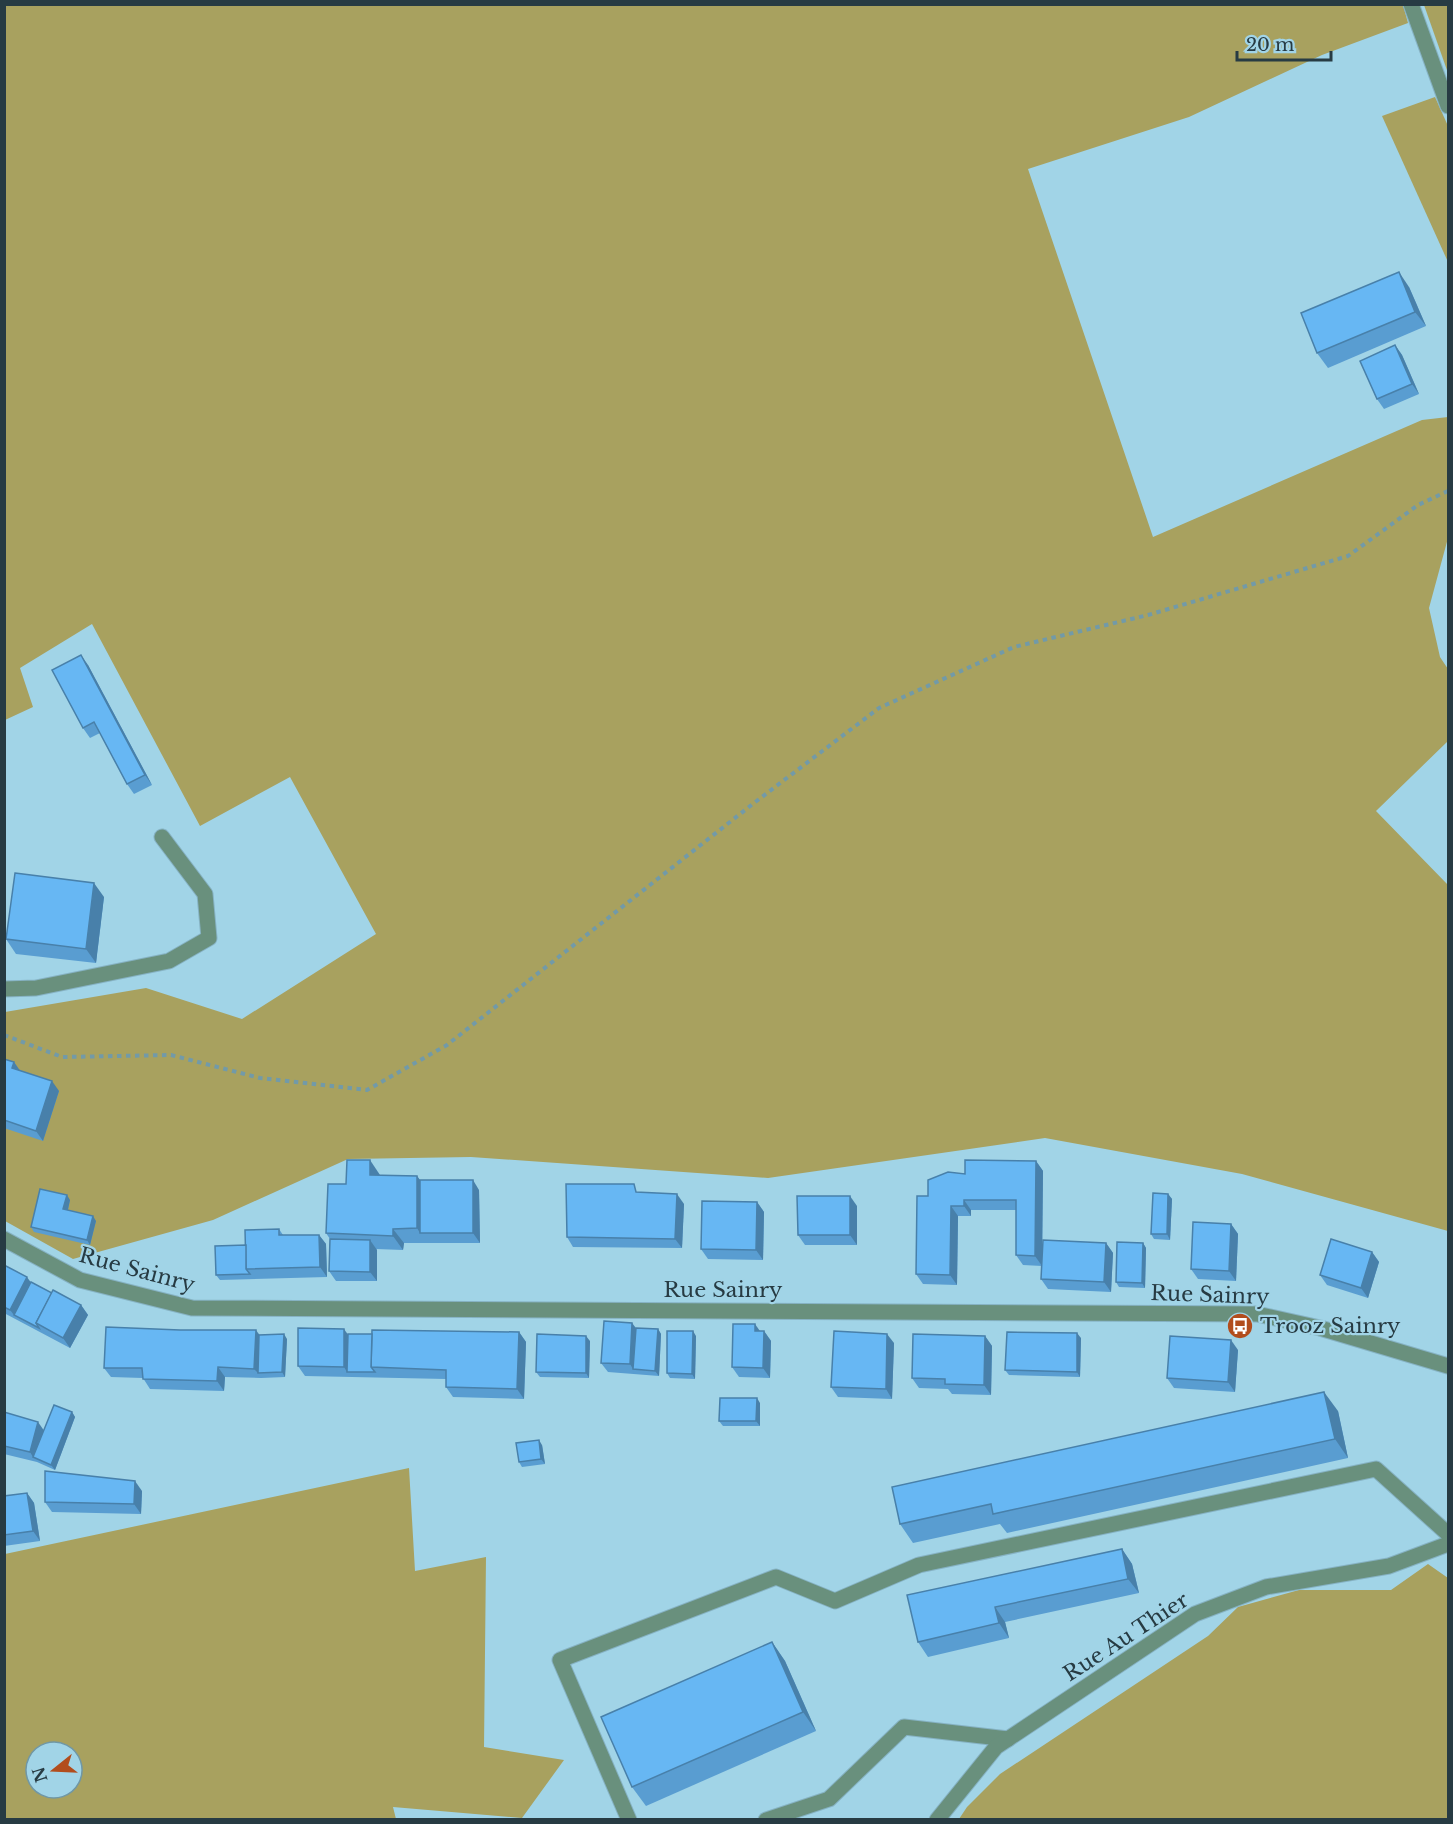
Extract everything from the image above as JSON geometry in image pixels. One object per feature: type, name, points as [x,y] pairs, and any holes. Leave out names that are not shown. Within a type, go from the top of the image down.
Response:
[{"type":"street","points":[[1411,4],[1449,106]]},
{"type":"street","points":[[4,989],[36,988],[169,961],[209,938],[205,894],[162,837]]},
{"type":"street","name":"Rue Sainry","points":[[4,1239],[80,1280],[192,1308],[1257,1314],[1320,1328],[1449,1366]]},
{"type":"street","points":[[629,1820],[560,1660],[776,1577],[835,1602],[920,1564],[1376,1469],[1449,1534]]},
{"type":"street","name":"Rue Au Thier","points":[[937,1820],[996,1747],[1196,1614],[1266,1587],[1389,1566],[1449,1544]]},
{"type":"street","points":[[766,1820],[829,1799],[904,1727],[1008,1739]]},
{"type":"path","points":[[4,1035],[62,1057],[171,1055],[260,1078],[367,1090],[447,1045],[744,810],[879,708],[1014,647],[1148,615],[1348,556],[1418,505],[1449,490]]},
{"type":"shaded area","points":[[4,5],[1403,5],[1408,23],[1322,55],[1189,117],[1028,169],[1153,537],[1422,420],[1448,417],[1448,538],[1429,608],[1440,657],[1448,669],[1448,741],[1376,811],[1448,885],[1448,1231],[1242,1174],[1045,1138],[768,1178],[471,1157],[348,1159],[213,1220],[73,1259],[5,1221],[5,1012],[146,988],[242,1019],[376,934],[290,777],[200,826],[92,624],[20,668],[33,707],[5,720]]},
{"type":"shaded area","points":[[1424,5],[1448,5],[1448,73]]},
{"type":"shaded area","points":[[1435,97],[1448,126],[1448,262],[1382,116]]},
{"type":"shaded area","points":[[409,1468],[415,1571],[486,1557],[484,1747],[564,1760],[522,1818],[393,1807],[396,1819],[5,1819],[5,1554]]},
{"type":"shaded area","points":[[1428,1564],[1448,1578],[1448,1819],[959,1819],[967,1807],[1000,1774],[1208,1636],[1238,1607],[1299,1590],[1391,1590]]},
{"type":"building","points":[[1399,272],[1415,312],[1317,353],[1301,313]]},
{"type":"building","points":[[1395,345],[1412,384],[1377,399],[1360,361]]},
{"type":"building","points":[[81,655],[145,775],[127,784],[94,722],[83,728],[52,670]]},
{"type":"building","points":[[15,873],[94,883],[86,949],[6,939]]},
{"type":"building","points":[[4,1059],[14,1062],[12,1068],[52,1081],[36,1131],[4,1120]]},
{"type":"building","points":[[347,1160],[370,1160],[370,1175],[417,1176],[417,1228],[393,1229],[393,1236],[326,1233],[328,1184],[346,1184]]},
{"type":"building","points":[[965,1160],[1036,1161],[1035,1256],[1016,1255],[1016,1200],[964,1200],[964,1206],[951,1206],[950,1275],[916,1274],[917,1196],[928,1196],[928,1180],[948,1172],[965,1174]]},
{"type":"building","points":[[420,1180],[473,1180],[473,1233],[420,1233]]},
{"type":"building","points":[[566,1184],[634,1184],[636,1192],[677,1194],[675,1239],[567,1237]]},
{"type":"building","points":[[40,1189],[67,1195],[63,1209],[93,1216],[87,1240],[31,1227]]},
{"type":"building","points":[[1153,1193],[1168,1194],[1167,1234],[1151,1234]]},
{"type":"building","points":[[797,1196],[850,1196],[850,1235],[798,1235]]},
{"type":"building","points":[[702,1201],[757,1202],[756,1250],[701,1249]]},
{"type":"building","points":[[1193,1222],[1231,1224],[1229,1271],[1191,1269]]},
{"type":"building","points":[[279,1229],[279,1235],[319,1235],[320,1267],[246,1269],[245,1230]]},
{"type":"building","points":[[330,1239],[370,1240],[370,1272],[329,1271]]},
{"type":"building","points":[[1331,1239],[1372,1252],[1361,1288],[1320,1275]]},
{"type":"building","points":[[1043,1240],[1106,1243],[1104,1282],[1041,1279]]},
{"type":"building","points":[[1117,1242],[1143,1243],[1142,1283],[1116,1282]]},
{"type":"building","points":[[246,1245],[246,1269],[250,1274],[216,1275],[215,1246]]},
{"type":"building","points":[[4,1265],[27,1277],[10,1310],[4,1307]]},
{"type":"building","points":[[31,1282],[52,1293],[36,1323],[39,1328],[14,1315]]},
{"type":"building","points":[[53,1290],[81,1305],[63,1338],[36,1323]]},
{"type":"building","points":[[604,1321],[632,1323],[630,1364],[601,1363]]},
{"type":"building","points":[[733,1324],[755,1324],[755,1331],[764,1331],[763,1368],[732,1367]]},
{"type":"building","points":[[106,1327],[256,1330],[254,1369],[218,1367],[217,1381],[143,1379],[142,1368],[104,1368]]},
{"type":"building","points":[[298,1328],[344,1329],[344,1367],[298,1366]]},
{"type":"building","points":[[636,1328],[658,1329],[655,1371],[633,1369]]},
{"type":"building","points":[[372,1330],[519,1332],[517,1389],[446,1387],[446,1370],[371,1367]]},
{"type":"building","points":[[667,1331],[693,1331],[692,1374],[667,1373]]},
{"type":"building","points":[[834,1331],[887,1334],[886,1389],[831,1387]]},
{"type":"building","points":[[1007,1332],[1077,1333],[1077,1372],[1005,1370]]},
{"type":"building","points":[[284,1334],[282,1372],[258,1373],[259,1335]]},
{"type":"building","points":[[348,1334],[372,1334],[371,1367],[375,1372],[347,1372]]},
{"type":"building","points":[[537,1334],[586,1336],[586,1373],[536,1372]]},
{"type":"building","points":[[913,1334],[985,1336],[984,1385],[945,1384],[945,1379],[912,1378]]},
{"type":"building","points":[[1170,1336],[1231,1340],[1228,1382],[1167,1378]]},
{"type":"building","points":[[1324,1392],[1335,1439],[993,1514],[991,1504],[900,1524],[892,1487]]},
{"type":"building","points":[[720,1398],[757,1398],[756,1421],[719,1421]]},
{"type":"building","points":[[54,1405],[72,1412],[51,1465],[33,1457]]},
{"type":"building","points":[[4,1412],[38,1422],[30,1452],[4,1446]]},
{"type":"building","points":[[539,1440],[541,1459],[519,1462],[516,1443]]},
{"type":"building","points":[[45,1471],[135,1481],[134,1504],[45,1502]]},
{"type":"building","points":[[27,1493],[33,1531],[4,1535],[4,1496]]},
{"type":"building","points":[[1122,1549],[1128,1579],[995,1607],[999,1623],[918,1642],[907,1595]]},
{"type":"building","points":[[772,1642],[803,1712],[632,1787],[601,1717]]},
{"type":"place","name":"Trooz Sainry","points":[[1240,1326]]}]
